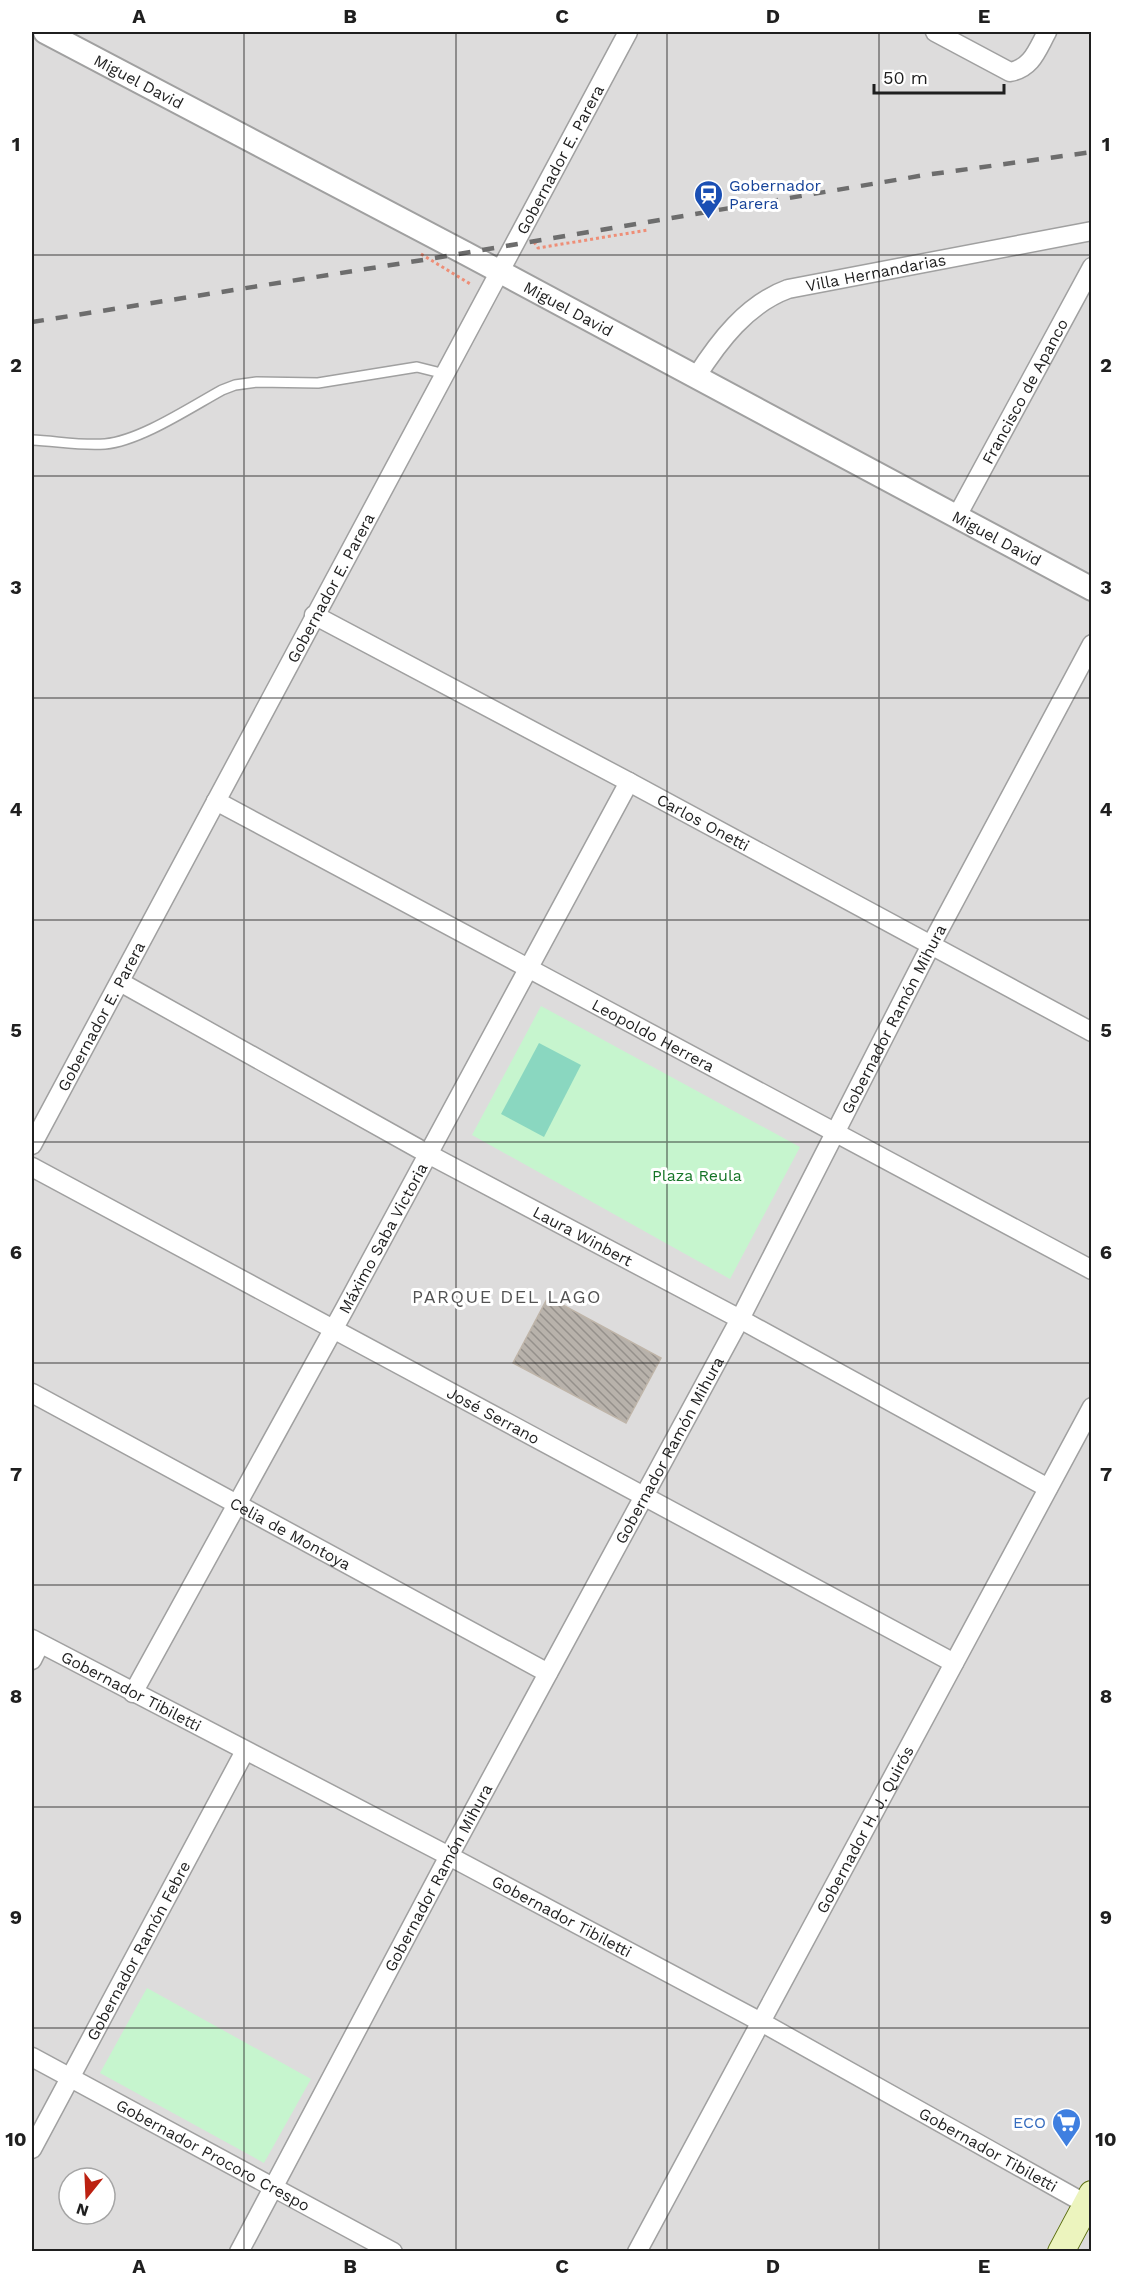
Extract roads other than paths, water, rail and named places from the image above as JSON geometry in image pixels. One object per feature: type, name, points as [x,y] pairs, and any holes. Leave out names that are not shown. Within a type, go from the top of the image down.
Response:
[{"type":"main road","points":[[1061,2252],[1089,2199]]},
{"type":"street","name":"Miguel David","points":[[45,32],[500,272],[1092,589]]},
{"type":"street","name":"Gobernador E. Parera","points":[[32,1145],[628,32]]},
{"type":"street","points":[[936,32],[1010,72],[1030,63],[1047,32]]},
{"type":"street","name":"Villa Hernandarias","points":[[696,377],[718,343],[759,304],[772,295],[788,289],[1092,231]]},
{"type":"street","name":"Francisco de Apanco","points":[[957,516],[1092,267]]},
{"type":"street","name":"Carlos Onetti","points":[[314,615],[1092,1032]]},
{"type":"street","name":"Gobernador Ramón Mihura","points":[[239,2252],[449,1856],[740,1319],[931,945],[1092,644]]},
{"type":"street","name":"Máximo Saba Victoria","points":[[134,1693],[629,782]]},
{"type":"street","name":"Leopoldo Herrera","points":[[216,801],[834,1134],[1092,1270]]},
{"type":"street","name":"Laura Winbert","points":[[120,982],[428,1154],[740,1319],[1048,1488]]},
{"type":"street","name":"José Serrano","points":[[32,1167],[954,1663]]},
{"type":"street","name":"Celia de Montoya","points":[[32,1393],[548,1672]]},
{"type":"street","name":"Gobernador H. J. Quirós","points":[[637,2252],[1092,1407]]},
{"type":"street","name":"Gobernador Tibiletti","points":[[34,1648],[134,1693],[449,1856],[1089,2199]]},
{"type":"street","name":"Gobernador Ramón Febre","points":[[32,2149],[245,1751]]},
{"type":"street","name":"Gobernador Procoro Crespo","points":[[32,2057],[393,2252]]},
{"type":"lane","points":[[32,440],[106,444],[119,441],[136,436],[222,390],[235,386],[282,381],[318,383],[417,367],[445,374]]},
{"type":"railway","points":[[32,322],[429,259],[925,175],[1092,152]]},
{"type":"place","name":"Gobernador Parera","points":[[708,220]]},
{"type":"place","name":"ECO","points":[[1067,2148]]},
{"type":"district","name":"PARQUE DEL LAGO","points":[[507,1296]]},
{"type":"park label","name":"Plaza Reula","points":[[697,1175]]}]
